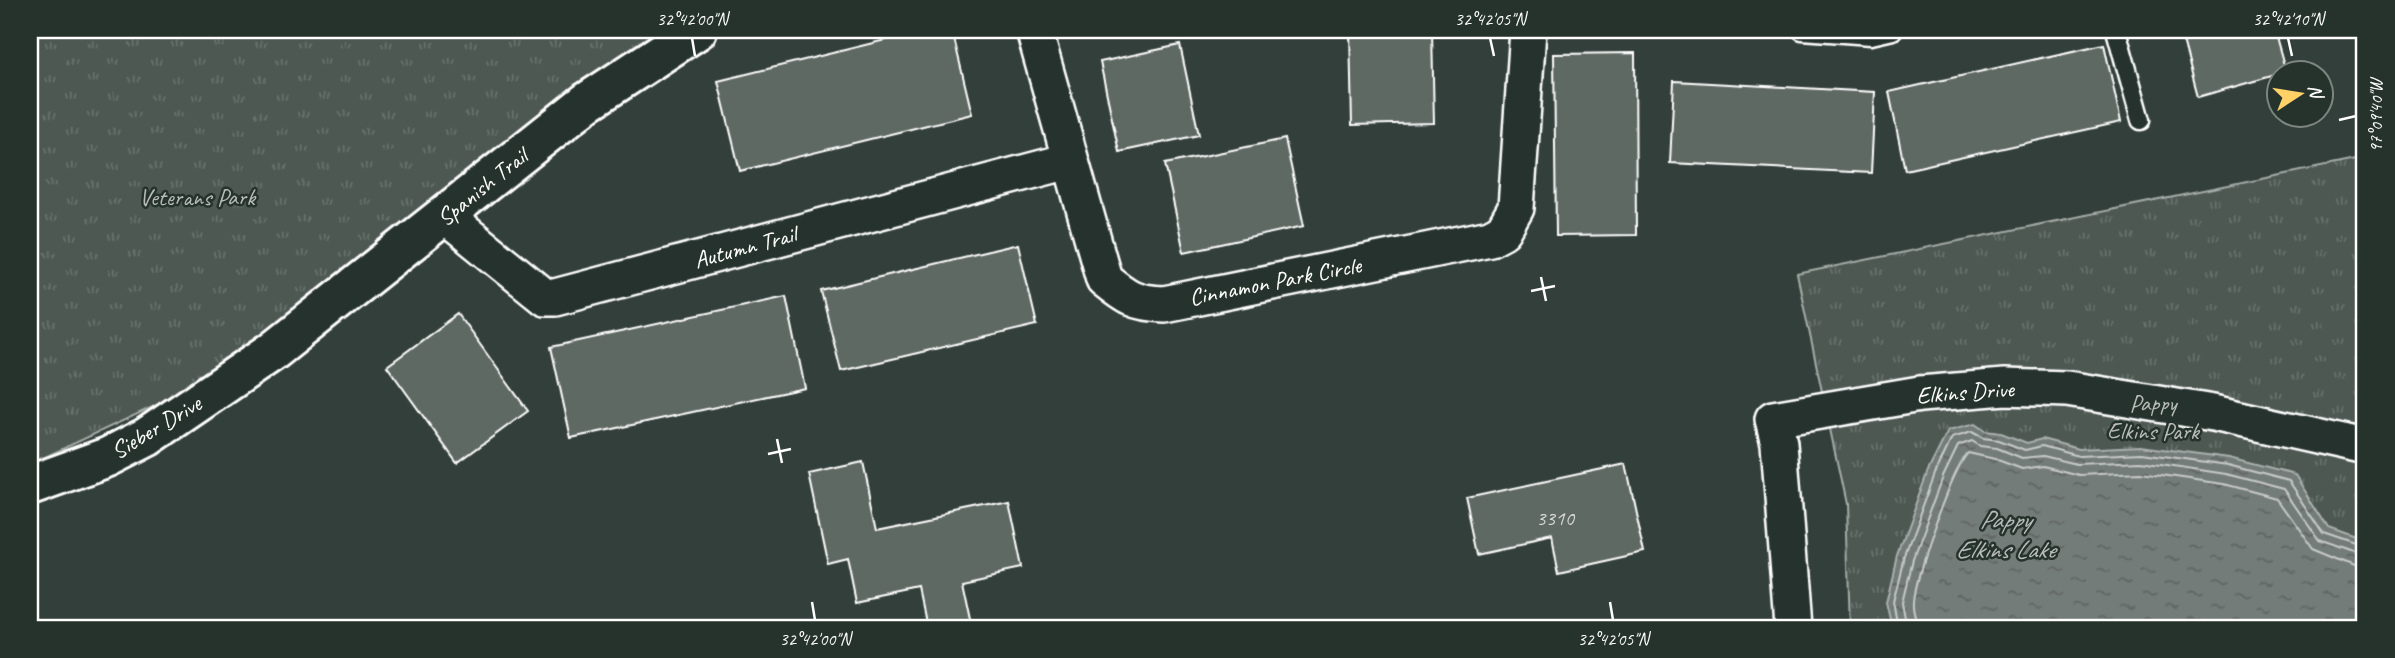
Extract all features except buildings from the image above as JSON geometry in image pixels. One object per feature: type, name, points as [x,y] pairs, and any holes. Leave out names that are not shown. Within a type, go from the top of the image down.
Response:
[{"type":"street","name":"Spanish Trail","points":[[273,351],[446,217],[587,102],[697,30]]},
{"type":"street","name":"Cinnamon Park Circle","points":[[1034,30],[1104,279],[1126,298],[1142,303],[1164,304],[1490,238],[1503,231],[1516,208],[1528,30]]},
{"type":"street","name":"Autumn Trail","points":[[446,217],[545,297],[555,297],[1069,161]]},
{"type":"street","name":"Sieber Drive","points":[[30,485],[108,457],[147,438],[273,351]]},
{"type":"street","name":"Elkins Drive","points":[[1793,628],[1779,443],[1773,419],[1920,394],[2006,387],[2067,388],[2213,413],[2365,447]]},
{"type":"lane","points":[[1802,30],[1871,35],[1893,30]]},
{"type":"lane","points":[[2116,30],[2141,120]]},
{"type":"green space","name":"Veterans Park","points":[[30,30],[707,30],[273,351],[30,464]]},
{"type":"green space","name":"Pappy Elkins Park","points":[[2365,158],[2365,628],[1850,628],[1846,504],[1797,274]]},
{"type":"water","name":"Pappy Elkins Lake","points":[[1975,424],[1985,431],[2001,433],[2027,443],[2042,439],[2079,449],[2141,446],[2229,458],[2295,475],[2329,529],[2365,542],[2365,628],[1892,628],[1886,602],[1897,556],[1928,471],[1948,431]]}]
